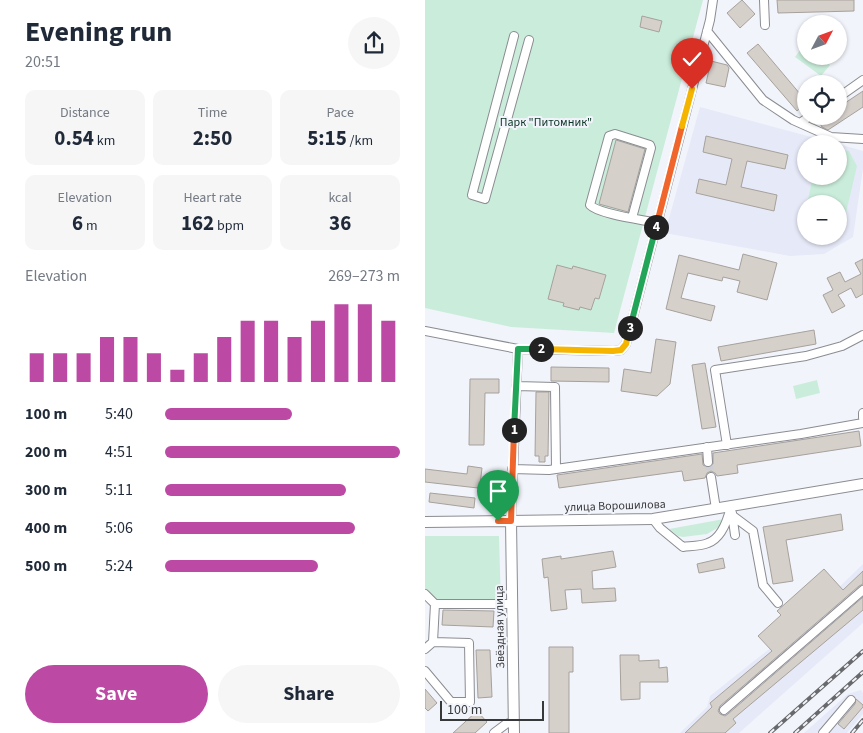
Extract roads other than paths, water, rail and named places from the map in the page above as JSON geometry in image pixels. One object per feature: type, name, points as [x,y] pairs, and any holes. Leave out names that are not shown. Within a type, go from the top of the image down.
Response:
[{"type":"main road","name":"улица Ворошилова","points":[[425,522],[653,519],[715,509],[732,511],[863,484]]},
{"type":"main road","name":"Звёздная улица","points":[[511,521],[514,733]]},
{"type":"street","points":[[425,331],[518,349],[621,350],[626,344],[707,32],[713,0]]},
{"type":"street","points":[[764,0],[765,25]]},
{"type":"street","points":[[707,32],[763,100],[797,122]]},
{"type":"street","points":[[514,36],[472,195],[485,198],[529,40]]},
{"type":"street","points":[[847,91],[863,80]]},
{"type":"street","points":[[499,90],[513,94]]},
{"type":"street","points":[[804,125],[831,137],[863,139]]},
{"type":"street","points":[[632,218],[651,148],[650,145],[612,134],[609,136],[590,205],[600,211],[632,218],[657,223]]},
{"type":"street","points":[[485,146],[499,150]]},
{"type":"street","points":[[727,444],[715,370],[807,356],[842,346],[863,334]]},
{"type":"street","points":[[511,521],[518,349]]},
{"type":"street","points":[[516,386],[555,387],[556,469]]},
{"type":"street","points":[[863,413],[863,418]]},
{"type":"street","points":[[512,469],[549,470],[863,423]]},
{"type":"street","points":[[707,447],[708,462]]},
{"type":"street","points":[[711,477],[715,509]]},
{"type":"street","points":[[653,519],[660,528],[683,547],[709,543],[718,535],[732,511]]},
{"type":"street","points":[[732,511],[735,535]]},
{"type":"street","points":[[732,511],[753,531],[763,585],[778,603]]},
{"type":"street","points":[[724,710],[863,590]]},
{"type":"street","points":[[425,594],[435,604],[512,604]]},
{"type":"street","points":[[425,650],[433,642],[435,604]]},
{"type":"street","points":[[425,640],[469,643],[470,702],[451,702],[425,671]]},
{"type":"street","points":[[823,733],[851,700]]},
{"type":"street","points":[[494,733],[506,724],[513,722]]},
{"type":"tunnel","points":[[708,462],[711,477]]},
{"type":"railway","points":[[770,733],[863,651]]},
{"type":"railway","points":[[795,733],[863,672]]},
{"type":"railway","points":[[852,733],[863,720]]},
{"type":"park label","name":"Парк \"Питомник\"","points":[[546,122]]}]
